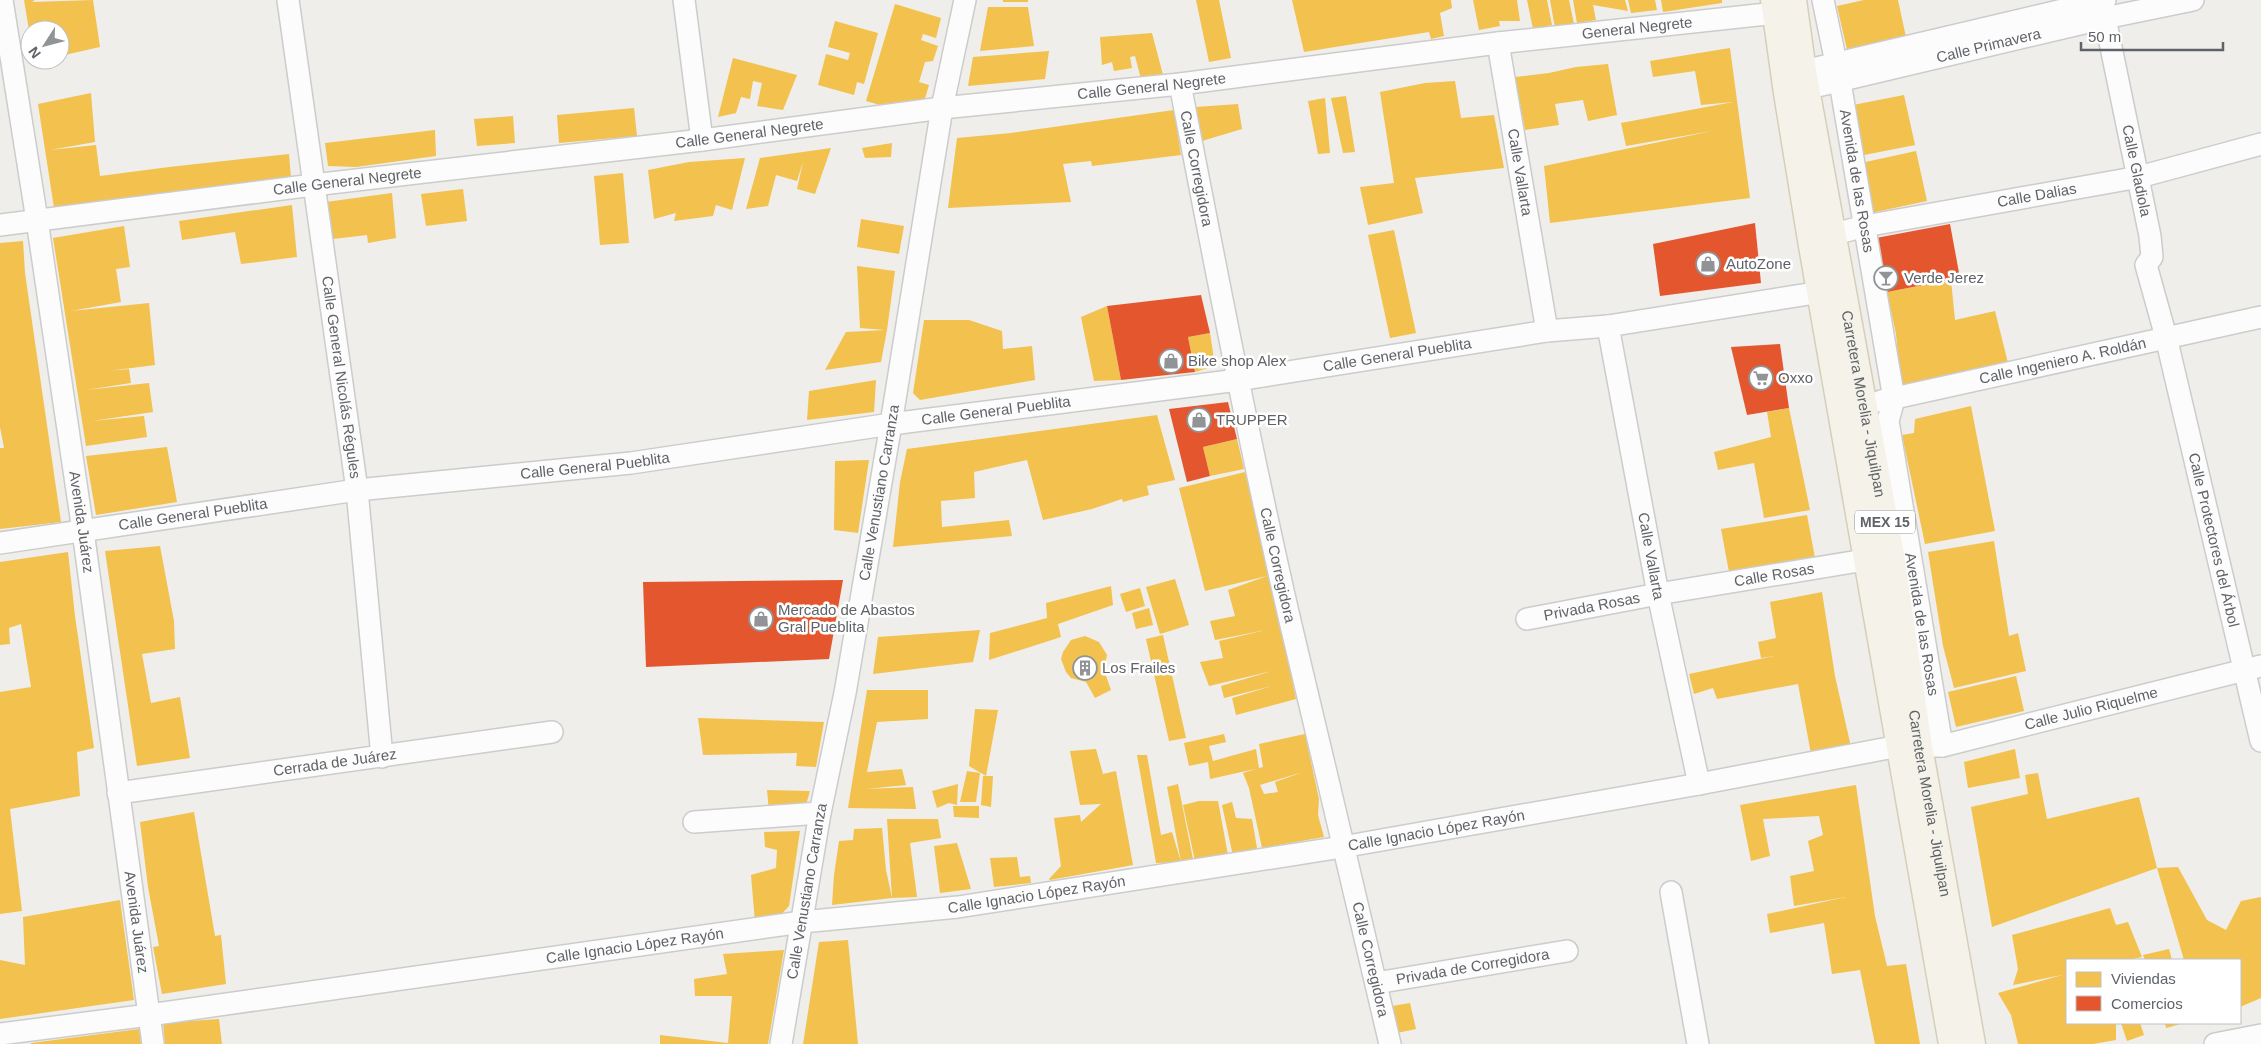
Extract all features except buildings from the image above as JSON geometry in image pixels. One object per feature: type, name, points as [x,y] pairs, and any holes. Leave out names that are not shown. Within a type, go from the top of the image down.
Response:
[{"type":"main road","name":"Carretera Morelia - Jiquilpan","points":[[1781,4],[1879,558],[1920,746],[1972,1044]]},
{"type":"main road","name":"Carretera Morelia - Jiquilpan","points":[[1832,291],[1864,404],[1879,558]]},
{"type":"main road","name":"Carretera Morelia - Jiquilpan","points":[[1920,746],[1952,1044]]},
{"type":"street","name":"Avenida Juárez","points":[[2,0],[83,531],[153,1044]]},
{"type":"street","name":"Calle General Nicolás Régules","points":[[288,0],[312,185],[356,490],[382,757]]},
{"type":"street","points":[[684,0],[702,140]]},
{"type":"street","name":"Calle Venustiano Carranza","points":[[781,1044],[820,813],[844,693],[891,424],[942,108],[965,0]]},
{"type":"street","name":"Avenida de las Rosas","points":[[1823,0],[1865,226],[1894,399],[1888,420],[1920,746]]},
{"type":"street","name":"Calle Primavera","points":[[1795,82],[2104,5],[2193,0]]},
{"type":"street","name":"General Negrete","points":[[1498,43],[1781,4]]},
{"type":"street","name":"Calle Gladiola","points":[[2104,5],[2150,236],[2152,256],[2146,264],[2166,338]]},
{"type":"street","name":"Calle General Negrete","points":[[0,226],[312,185],[702,140],[942,108],[1180,84],[1498,43]]},
{"type":"street","name":"Calle Vallarta","points":[[1498,43],[1547,331]]},
{"type":"street","name":"Calle Corregidora","points":[[1180,84],[1238,380],[1342,847],[1390,1044]]},
{"type":"street","name":"Calle Dalias","points":[[1823,237],[1865,226],[2139,177],[2261,144]]},
{"type":"street","name":"Calle General Pueblita","points":[[0,543],[356,490],[631,463],[891,424],[1238,380],[1547,331],[1608,326],[1832,291]]},
{"type":"street","name":"Calle Ingeniero A. Roldán","points":[[1864,404],[1894,399],[2261,317]]},
{"type":"street","name":"Calle Vallarta","points":[[1608,326],[1658,594],[1699,784]]},
{"type":"street","name":"Calle Protectores del Árbol","points":[[2166,338],[2252,668],[2261,741]]},
{"type":"street","name":"Calle Rosas","points":[[1658,594],[1879,558]]},
{"type":"street","name":"Privada Rosas","points":[[1526,619],[1658,594]]},
{"type":"street","name":"Calle Julio Riquelme","points":[[1920,746],[2252,668]]},
{"type":"street","name":"Cerrada de Juárez","points":[[118,793],[552,732]]},
{"type":"street","name":"Calle Ignacio López Rayón","points":[[0,1034],[149,1015],[802,922],[958,907],[1342,847],[1920,746]]},
{"type":"street","points":[[694,822],[820,813]]},
{"type":"street","points":[[1672,892],[1698,1044]]},
{"type":"street","name":"Privada de Corregidora","points":[[1376,983],[1567,951]]},
{"type":"street","points":[[2215,1044],[2261,1035]]},
{"type":"place","name":"AutoZone","points":[[1708,264]]},
{"type":"place","name":"Verde Jerez","points":[[1886,278]]},
{"type":"place","name":"Bike shop Alex","points":[[1171,361]]},
{"type":"place","name":"Oxxo","points":[[1761,378]]},
{"type":"place","name":"TRUPPER","points":[[1199,420]]},
{"type":"place","name":"Mercado de Abastos Gral Pueblita","points":[[761,619]]},
{"type":"place","name":"Los Frailes","points":[[1085,668]]}]
